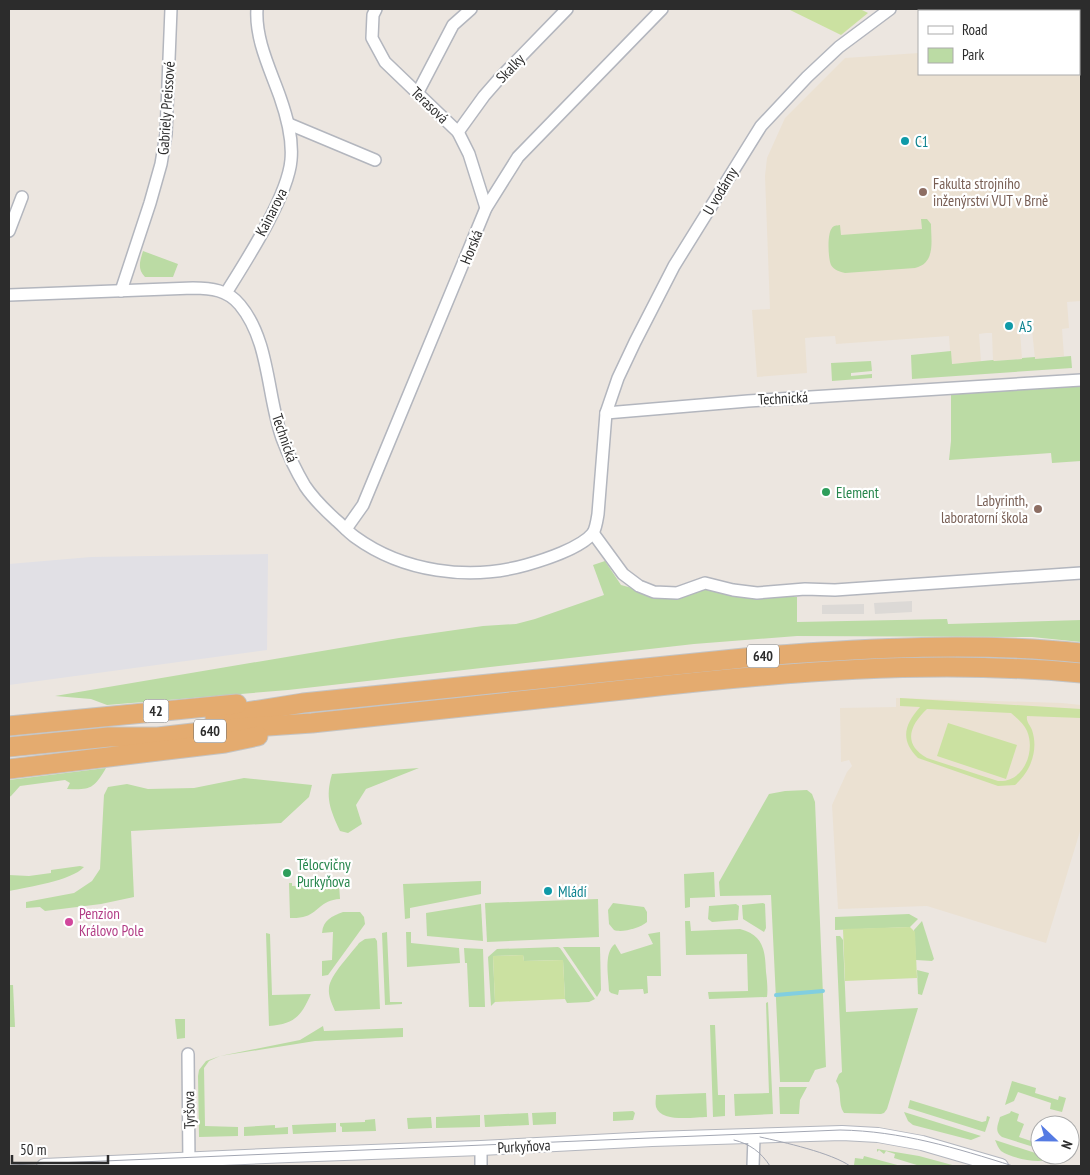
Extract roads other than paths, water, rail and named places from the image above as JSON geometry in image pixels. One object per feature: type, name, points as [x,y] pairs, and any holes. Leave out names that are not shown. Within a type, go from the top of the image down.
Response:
[{"type":"highway","name":"640","points":[[108,737],[156,724],[235,715],[303,703],[711,660],[887,648],[973,648],[1081,653]]},
{"type":"highway","name":"640","points":[[9,747],[108,737],[158,737],[237,728],[312,723],[712,680],[819,671],[946,667],[1081,672]]},
{"type":"highway","name":"42","points":[[9,726],[224,704],[303,703]]},
{"type":"highway","points":[[9,770],[225,743],[312,723]]},
{"type":"street","name":"Gabriely Preissové","points":[[120,291],[162,164],[166,134],[172,9]]},
{"type":"street","name":"Kainarova","points":[[226,293],[270,217],[288,176],[292,159],[289,124],[259,37],[256,9]]},
{"type":"street","name":"Terasová","points":[[376,9],[373,14],[372,38],[385,62],[458,132],[469,154],[486,208]]},
{"type":"street","points":[[418,92],[453,25],[471,9]]},
{"type":"street","name":"Skalky","points":[[458,132],[498,80],[567,9]]},
{"type":"street","name":"Horská","points":[[346,529],[363,505],[486,208],[518,158],[662,9]]},
{"type":"street","name":"U vodárny","points":[[606,413],[618,378],[664,283],[761,126],[807,77],[839,47],[890,9]]},
{"type":"street","points":[[289,124],[375,160]]},
{"type":"street","points":[[9,231],[22,197]]},
{"type":"street","points":[[9,295],[206,288],[226,293]]},
{"type":"street","name":"Technická","points":[[226,293],[240,305],[257,335],[282,437],[294,465],[306,487],[326,511],[356,538],[386,555],[416,566],[446,572],[469,573],[505,571],[539,562],[577,545],[593,533]]},
{"type":"street","name":"Technická","points":[[606,413],[748,400],[1081,380]]},
{"type":"street","points":[[606,413],[598,514],[593,533],[628,578],[646,590],[666,594],[684,591],[705,582],[747,592],[767,593],[805,589],[835,590],[1081,573]]},
{"type":"street","name":"Tyršova","points":[[188,1054],[189,1163]]},
{"type":"street","name":"Purkyňova","points":[[44,1166],[189,1163],[652,1139],[842,1133],[878,1135],[922,1143],[1001,1166]]},
{"type":"street","points":[[754,1137],[754,1166]]},
{"type":"street","points":[[481,1148],[481,1166]]},
{"type":"waterway","points":[[776,995],[823,991]]},
{"type":"tram line","points":[[9,1165],[840,1130],[907,1137],[1013,1166]]},
{"type":"tram line","points":[[760,1137],[820,1152],[850,1166]]},
{"type":"tram line","points":[[734,1140],[755,1149],[770,1166]]},
{"type":"place","name":"C1","points":[[905,141]]},
{"type":"place","name":"Fakulta strojního inženýrství VUT v Brně","points":[[923,192]]},
{"type":"place","name":"A5","points":[[1009,326]]},
{"type":"place","name":"Element","points":[[826,492]]},
{"type":"place","name":"Labyrinth, laboratorní škola","points":[[1038,509]]},
{"type":"place","name":"Tělocvičny Purkyňova","points":[[287,873]]},
{"type":"place","name":"Mládí","points":[[548,891]]},
{"type":"place","name":"Penzion Královo Pole","points":[[69,922]]}]
